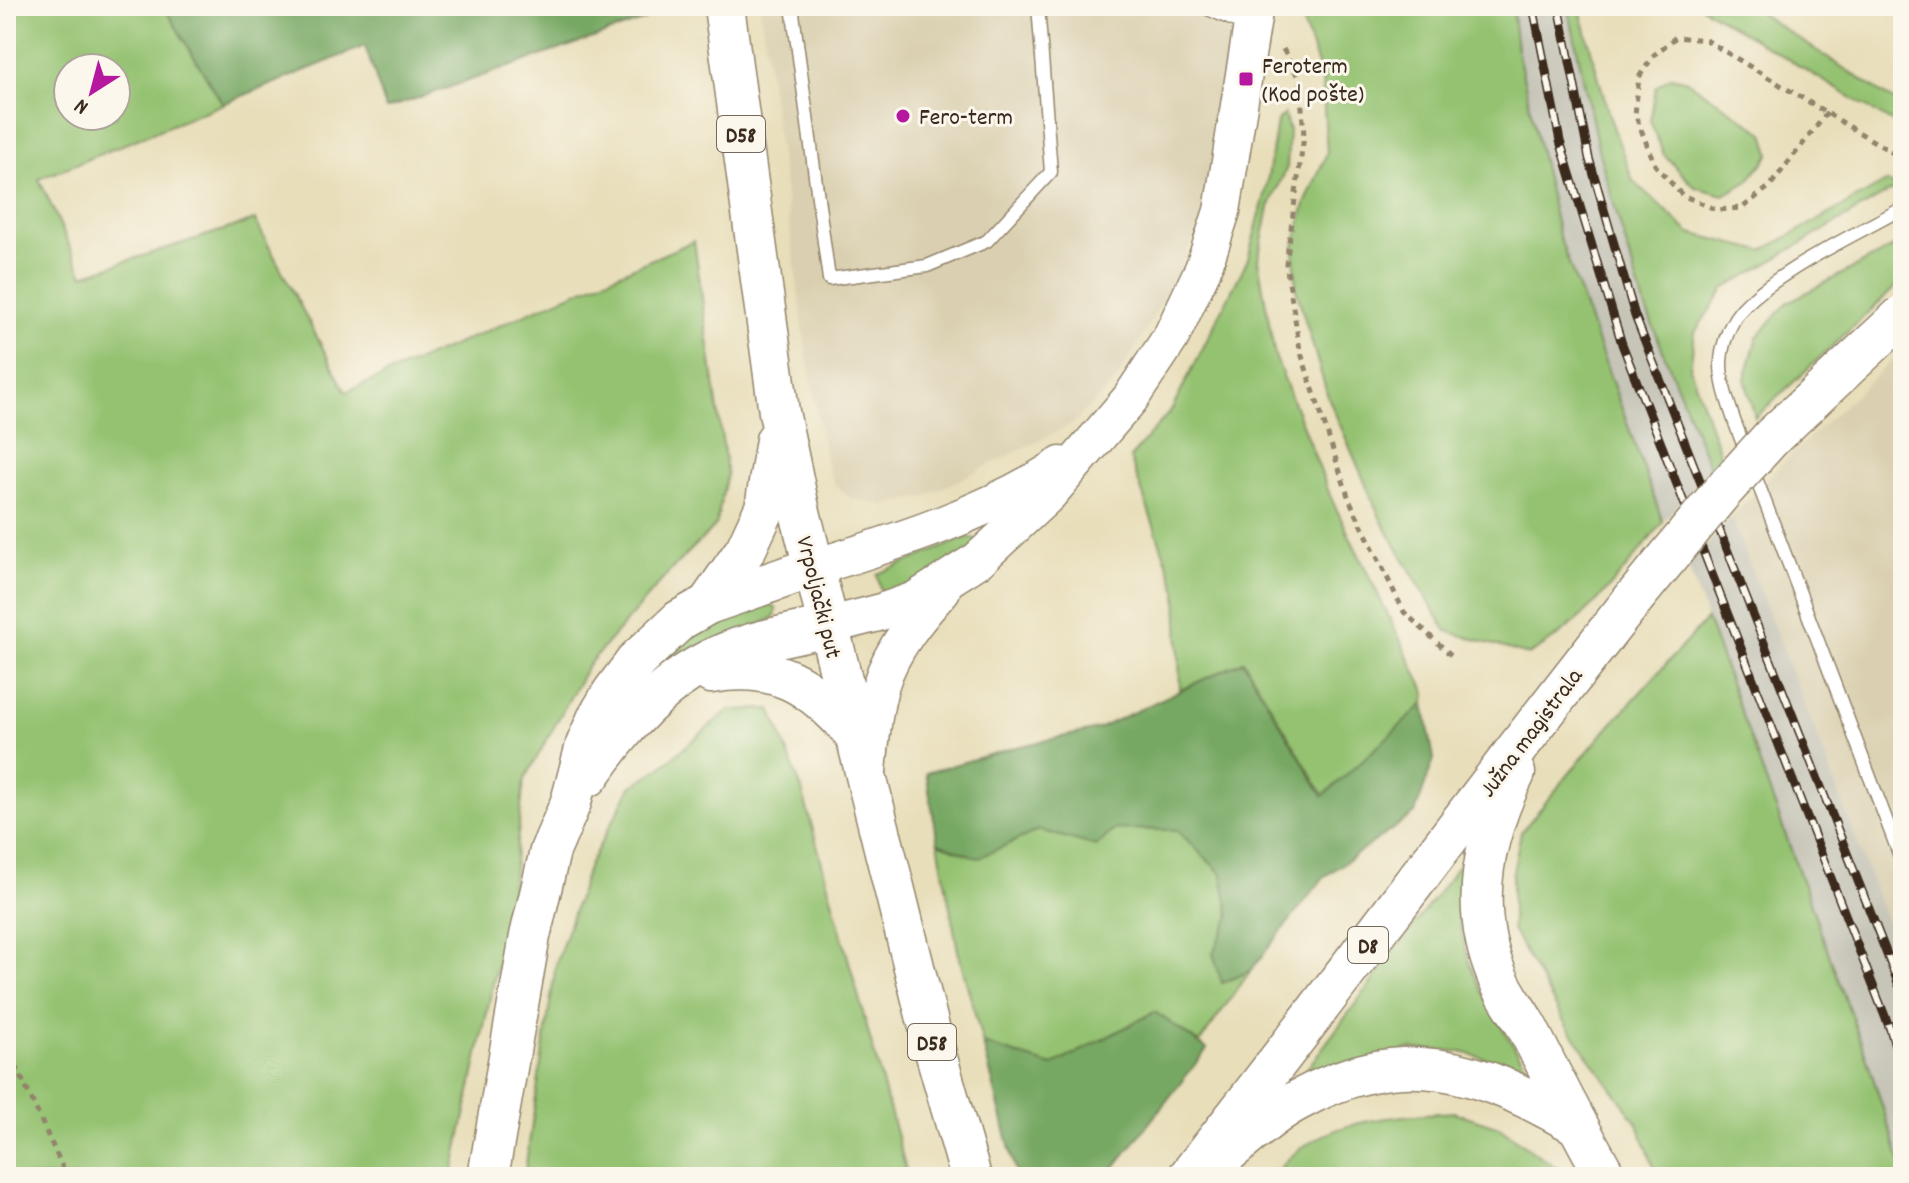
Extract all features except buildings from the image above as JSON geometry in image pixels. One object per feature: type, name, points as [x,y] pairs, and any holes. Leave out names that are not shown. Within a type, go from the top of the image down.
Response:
[{"type":"main road","name":"Vrpoljački put","points":[[724,6],[779,412],[812,568],[935,1051],[971,1177]]},
{"type":"main road","name":"Južna magistrala","points":[[1188,1177],[1342,980],[1545,711],[1721,493],[1772,437],[1903,315]]},
{"type":"main road","points":[[708,604],[746,549],[765,508],[779,412]]},
{"type":"main road","points":[[488,1177],[530,936],[550,851],[571,802],[586,745],[613,692],[656,640],[680,620],[708,604],[812,568]]},
{"type":"main road","points":[[571,802],[606,750],[656,696],[724,653],[827,626]]},
{"type":"main road","points":[[681,679],[734,669],[759,669],[780,674],[806,687],[830,707],[855,735]]},
{"type":"main road","points":[[1545,711],[1510,783],[1493,830],[1480,880],[1482,927],[1499,979],[1606,1177]]},
{"type":"main road","points":[[1197,1177],[1293,1103],[1336,1082],[1389,1069],[1433,1068],[1486,1079],[1529,1097],[1577,1125]]},
{"type":"street","points":[[867,780],[874,718],[882,682],[900,645],[920,615],[952,579],[1003,539],[1048,495],[1130,399],[1171,337],[1203,269],[1222,211],[1254,17]]},
{"type":"street","points":[[812,568],[882,547],[991,503],[1048,474],[1089,446]]},
{"type":"street","points":[[827,626],[903,604],[952,579]]},
{"type":"lane","points":[[792,6],[829,279],[927,266],[987,241],[1051,172],[1038,6]]},
{"type":"lane","points":[[1201,6],[1254,17]]},
{"type":"lane","points":[[1903,208],[1793,270],[1752,299],[1736,317],[1725,342],[1721,362],[1722,385],[1735,423],[1903,864]]},
{"type":"path","points":[[1254,17],[1279,43],[1300,80],[1304,136],[1286,264],[1300,350],[1349,499],[1397,598],[1404,612],[1452,656]]},
{"type":"path","points":[[1827,113],[1769,187],[1742,208],[1717,210],[1682,195],[1655,165],[1635,114],[1639,77],[1654,55],[1676,37],[1706,40],[1827,113],[1903,159]]},
{"type":"path","points":[[6,1044],[67,1177]]},
{"type":"shaded area","points":[[760,6],[1234,6],[1221,117],[1205,211],[1175,280],[1116,381],[1071,425],[924,497],[884,505],[850,498],[834,483],[826,462],[808,363]]},
{"type":"shaded area","points":[[1512,6],[1568,6],[1599,153],[1642,299],[1710,468],[1663,522],[1559,236],[1517,49]]},
{"type":"shaded area","points":[[1903,350],[1903,965],[1731,517],[1785,461]]},
{"type":"shaded area","points":[[1731,517],[1903,965],[1903,1170],[1866,1056],[1688,567]]},
{"type":"green space","points":[[6,6],[172,6],[164,7],[223,104],[39,179],[83,275],[255,220],[346,392],[694,241],[727,474],[716,525],[671,570],[588,665],[524,781],[510,904],[452,1177],[6,1177]]},
{"type":"green space","points":[[646,6],[645,20],[386,109],[365,46],[223,104],[164,7]]},
{"type":"green space","points":[[1297,6],[1512,6],[1517,49],[1559,236],[1663,522],[1585,613],[1528,655],[1446,631],[1382,522],[1328,397],[1296,289],[1294,247],[1305,204],[1327,153],[1322,76]]},
{"type":"green space","points":[[1568,6],[1579,6],[1609,115],[1633,181],[1690,233],[1762,251],[1886,182],[1897,187],[1724,289],[1695,332],[1690,368],[1721,456],[1710,468],[1642,299],[1599,153]]},
{"type":"green space","points":[[1700,6],[1749,6],[1903,107],[1903,129]]},
{"type":"green space","points":[[1670,77],[1686,80],[1764,133],[1770,154],[1748,181],[1724,195],[1695,187],[1664,155],[1650,121],[1656,87]]},
{"type":"green space","points":[[1284,114],[1289,130],[1287,167],[1269,207],[1258,260],[1275,356],[1332,500],[1426,693],[1424,704],[1324,796],[1244,661],[1180,690],[1177,591],[1130,458],[1172,409],[1248,259],[1265,195],[1277,122]]},
{"type":"green space","points":[[1903,242],[1903,280],[1755,418],[1745,379],[1757,337],[1788,302]]},
{"type":"green space","points":[[966,538],[974,538],[980,544],[933,580],[882,595],[877,574]]},
{"type":"green space","points":[[764,602],[776,608],[772,619],[659,671],[655,665],[675,640]]},
{"type":"green space","points":[[1707,619],[1866,1056],[1903,1177],[1658,1177],[1638,1125],[1565,1023],[1512,930],[1512,877],[1521,832],[1598,739]]},
{"type":"green space","points":[[1243,661],[1323,796],[1424,704],[1434,759],[1415,813],[1324,877],[1251,970],[1222,983],[1213,953],[1230,916],[1222,874],[1177,830],[1115,829],[1096,846],[1039,830],[978,858],[938,843],[926,773],[1016,747],[1098,729]]},
{"type":"green space","points":[[771,709],[802,790],[908,1177],[524,1177],[556,964],[589,865],[631,787],[661,767],[729,710]]},
{"type":"green space","points":[[1115,829],[1177,830],[1222,874],[1230,916],[1213,953],[1223,983],[1251,970],[1199,1043],[1155,1012],[1052,1066],[983,1044],[958,951],[938,843],[978,858],[1039,830],[1096,846]]},
{"type":"green space","points":[[1467,854],[1459,905],[1470,964],[1488,1004],[1535,1079],[1500,1062],[1461,1052],[1409,1049],[1292,1089]]},
{"type":"green space","points":[[1155,1012],[1207,1049],[1107,1177],[1017,1177],[983,1044],[1052,1066]]},
{"type":"green space","points":[[1454,1112],[1499,1127],[1557,1168],[1561,1177],[1273,1177],[1290,1157],[1331,1132],[1379,1119]]},
{"type":"railway","points":[[1533,6],[1560,141],[1622,344],[1890,1029],[1903,1071]]},
{"type":"railway","points":[[1559,6],[1589,158],[1635,316],[1903,995]]},
{"type":"place","name":"Feroterm (Kod pošte)","points":[[1246,79]]},
{"type":"place","name":"Fero-term","points":[[903,116]]}]
